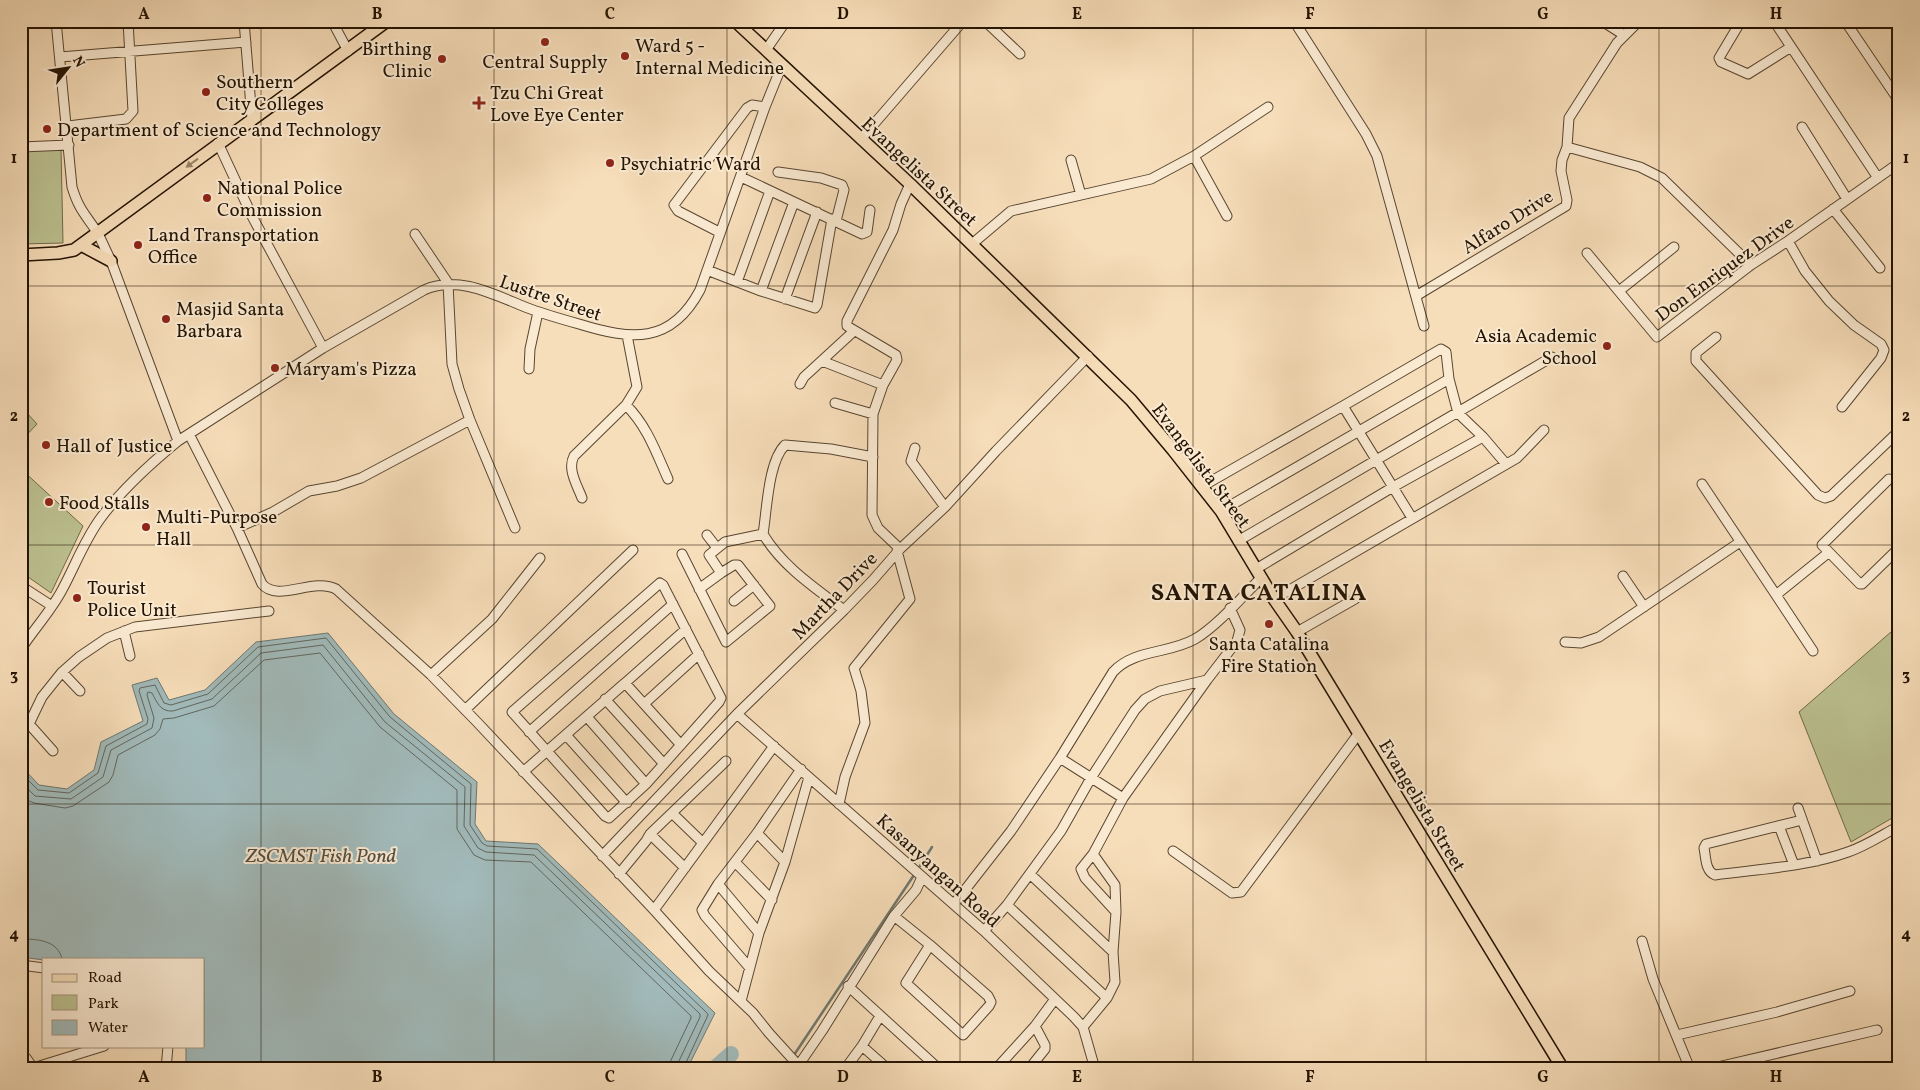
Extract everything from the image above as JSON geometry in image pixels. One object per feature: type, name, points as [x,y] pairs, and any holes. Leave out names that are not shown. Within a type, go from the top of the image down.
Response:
[{"type":"main road","points":[[21,255],[74,250],[387,21]]},
{"type":"main road","name":"Evangelista Street","points":[[735,21],[910,184],[1088,356],[1150,422],[1220,511],[1258,574],[1297,632],[1563,1069]]},
{"type":"main road","points":[[81,244],[111,260]]},
{"type":"street","points":[[56,21],[68,126],[72,187],[76,202],[97,232],[111,260],[178,441]]},
{"type":"street","points":[[68,126],[126,119],[130,116],[133,110],[128,21]]},
{"type":"street","points":[[244,21],[252,119]]},
{"type":"street","points":[[332,21],[348,51]]},
{"type":"street","points":[[766,50],[786,21]]},
{"type":"street","points":[[860,139],[963,21]]},
{"type":"street","points":[[985,21],[1020,54]]},
{"type":"street","points":[[1294,21],[1366,134],[1377,156],[1424,326]]},
{"type":"street","points":[[1602,21],[1624,35]]},
{"type":"street","name":"Alfaro Drive","points":[[1416,296],[1566,206],[1567,200],[1561,170],[1562,160],[1567,147],[1570,118],[1624,35],[1639,21]]},
{"type":"street","points":[[1741,21],[1719,58],[1721,62],[1748,74],[1791,48]]},
{"type":"street","points":[[1774,21],[1878,178]]},
{"type":"street","points":[[1844,21],[1899,102]]},
{"type":"street","points":[[60,57],[246,42]]},
{"type":"street","name":"Lustre Street","points":[[21,649],[52,606],[84,543],[100,518],[130,484],[178,441],[323,348],[424,290],[448,284],[466,286],[538,312],[607,332],[627,335],[654,332],[669,326],[684,315],[700,290],[765,107],[782,65]]},
{"type":"street","points":[[720,232],[678,211],[674,205],[747,108],[752,105],[765,107]]},
{"type":"street","points":[[972,244],[1011,212],[1151,180],[1194,156],[1268,107]]},
{"type":"street","points":[[1802,127],[1847,199]]},
{"type":"street","points":[[218,143],[253,218],[323,348]]},
{"type":"street","points":[[21,147],[69,145]]},
{"type":"street","points":[[1567,147],[1640,167],[1662,178],[1751,265]]},
{"type":"street","points":[[1194,156],[1227,216]]},
{"type":"street","points":[[1071,160],[1081,195]]},
{"type":"street","name":"Don Enriquez Drive","points":[[1587,253],[1657,337],[1751,265],[1899,163]]},
{"type":"street","points":[[707,270],[812,308],[817,305],[834,220],[844,190],[842,186],[821,178],[778,172]]},
{"type":"street","points":[[741,177],[862,234],[866,232],[870,210]]},
{"type":"street","points":[[838,804],[845,777],[865,722],[861,691],[854,668],[910,599],[899,550],[878,528],[872,515],[873,414],[883,385],[897,360],[896,355],[854,331],[847,326],[847,321],[893,230],[901,204],[910,184]]},
{"type":"street","points":[[737,282],[770,191]]},
{"type":"street","points":[[761,291],[794,202]]},
{"type":"street","points":[[1833,209],[1880,268]]},
{"type":"street","points":[[785,299],[817,212]]},
{"type":"street","points":[[416,234],[448,284],[452,364],[470,420],[515,528]]},
{"type":"street","points":[[1788,241],[1805,271],[1829,301],[1854,325],[1881,344],[1884,350],[1881,358],[1842,407]]},
{"type":"street","points":[[1619,291],[1674,247]]},
{"type":"street","points":[[529,369],[530,349],[538,312]]},
{"type":"street","points":[[800,384],[804,376],[854,331]]},
{"type":"street","points":[[582,498],[571,467],[571,461],[626,405],[637,387],[627,335]]},
{"type":"street","points":[[1716,337],[1696,353],[1696,361],[1818,495],[1825,498],[1831,496],[1899,431]]},
{"type":"street","points":[[1201,487],[1441,349],[1446,352],[1449,379],[1458,413],[1483,437],[1506,464]]},
{"type":"street","name":"Martha Drive","points":[[602,856],[737,714],[844,610],[899,550],[945,507],[996,450],[1088,356]]},
{"type":"street","points":[[1238,541],[1552,357]]},
{"type":"street","points":[[822,361],[883,385]]},
{"type":"street","points":[[1220,511],[1449,379]]},
{"type":"street","points":[[835,403],[873,414]]},
{"type":"street","points":[[626,405],[639,418],[650,436],[668,479]]},
{"type":"street","points":[[1343,406],[1412,518]]},
{"type":"street","points":[[237,528],[273,512],[309,491],[337,486],[361,478],[470,420]]},
{"type":"street","points":[[1274,599],[1517,458],[1526,451],[1544,430]]},
{"type":"street","points":[[189,434],[237,528],[262,584],[266,588],[278,592],[317,585],[330,586],[336,589],[465,710],[654,910],[709,972],[741,1001],[797,1067],[822,1031],[848,986],[860,972],[894,916],[916,890],[922,877]]},
{"type":"street","points":[[954,904],[1010,831],[1060,758],[1113,672],[1121,664],[1131,658],[1194,639],[1230,608],[1258,574],[1393,488],[1483,437]]},
{"type":"street","points":[[844,610],[787,565],[772,549],[763,534],[774,464],[785,445],[831,449],[873,457]]},
{"type":"street","points":[[915,448],[911,461],[945,507]]},
{"type":"street","points":[[1889,479],[1823,542],[1823,547],[1860,584],[1899,548]]},
{"type":"street","points":[[1702,484],[1813,651]]},
{"type":"street","points":[[722,573],[710,556],[717,548],[725,542],[763,534]]},
{"type":"street","points":[[708,535],[717,548]]},
{"type":"street","points":[[1565,642],[1581,643],[1599,637],[1740,542]]},
{"type":"street","points":[[465,710],[633,550]]},
{"type":"street","points":[[1776,596],[1828,553]]},
{"type":"street","points":[[682,554],[699,589],[726,642],[770,606],[738,565],[734,565],[699,589]]},
{"type":"street","points":[[430,676],[492,619],[540,558]]},
{"type":"street","points":[[1623,576],[1644,607]]},
{"type":"street","points":[[660,583],[663,585],[673,604],[721,698],[646,784],[609,818],[604,816],[512,712],[656,585],[660,583]]},
{"type":"street","points":[[734,601],[754,585]]},
{"type":"street","points":[[21,586],[52,606]]},
{"type":"street","points":[[1297,632],[1355,599]]},
{"type":"street","points":[[529,732],[673,604]]},
{"type":"street","points":[[1116,912],[1081,872],[1081,869],[1093,854],[1122,798],[1237,641],[1240,630],[1230,608]]},
{"type":"street","points":[[53,751],[25,724],[42,697],[62,672],[106,638],[135,627],[269,611]]},
{"type":"street","points":[[523,772],[686,629]]},
{"type":"street","points":[[124,631],[130,656]]},
{"type":"street","points":[[644,704],[699,654]]},
{"type":"street","points":[[62,672],[80,691]]},
{"type":"street","points":[[984,931],[1007,905],[1061,831],[1091,778],[1135,710],[1145,698],[1160,691],[1207,680]]},
{"type":"street","points":[[625,682],[681,745]]},
{"type":"street","points":[[605,700],[664,764]]},
{"type":"street","name":"Kasanyangan Road","points":[[737,714],[954,904],[1055,999],[1083,1027],[1095,1069]]},
{"type":"street","points":[[587,716],[646,784]]},
{"type":"street","points":[[1173,851],[1232,893],[1241,892],[1359,733]]},
{"type":"street","points":[[566,735],[627,803]]},
{"type":"street","points":[[654,910],[774,746]]},
{"type":"street","points":[[1060,758],[1122,798]]},
{"type":"street","points":[[619,874],[650,834],[726,761]]},
{"type":"street","points":[[749,968],[702,910],[718,884],[757,833],[800,769]]},
{"type":"street","points":[[741,1001],[759,933],[785,862],[810,776]]},
{"type":"street","points":[[1798,808],[1817,861]]},
{"type":"street","points":[[672,813],[703,843]]},
{"type":"street","points":[[1802,820],[1706,844],[1704,848],[1708,869],[1715,875],[1817,861],[1847,853],[1866,845],[1899,826]]},
{"type":"street","points":[[1779,826],[1794,865]]},
{"type":"street","points":[[757,833],[785,862]]},
{"type":"street","points":[[650,834],[685,868]]},
{"type":"street","points":[[1083,1027],[1107,998],[1115,982],[1113,952],[1116,912],[1115,885],[1093,854]]},
{"type":"street","points":[[735,862],[772,900]]},
{"type":"street","points":[[1030,874],[1113,952]]},
{"type":"street","points":[[718,884],[759,933]]},
{"type":"street","points":[[1007,905],[1107,998]]},
{"type":"street","points":[[894,916],[930,945],[988,996],[991,1002],[990,1006],[963,1035],[906,983],[930,945]]},
{"type":"street","points":[[1642,941],[1653,979],[1690,1069]]},
{"type":"street","points":[[21,965],[42,968]]},
{"type":"street","points":[[848,986],[936,1068]]},
{"type":"street","points":[[1677,1035],[1777,1012],[1850,992]]},
{"type":"street","points":[[996,1069],[1035,1026],[1055,999]]},
{"type":"street","points":[[845,1069],[862,1046],[880,1016]]},
{"type":"street","points":[[1029,1069],[1045,1049],[1045,1045],[1035,1026]]},
{"type":"street","points":[[1709,1069],[1877,1030]]},
{"type":"street","points":[[862,1046],[888,1069]]},
{"type":"street","points":[[21,1059],[26,1058],[33,1068],[98,1048]]},
{"type":"street","points":[[166,1069],[168,1048]]},
{"type":"green space","points":[[61,149],[63,243],[21,244],[21,150]]},
{"type":"green space","points":[[26,412],[37,424],[21,441],[21,415]]},
{"type":"green space","points":[[21,469],[83,526],[51,593],[21,572]]},
{"type":"green space","points":[[1899,625],[1899,814],[1851,842],[1799,712]]},
{"type":"water","name":"ZSCMST Fish Pond","points":[[328,633],[394,714],[477,782],[475,824],[486,841],[538,844],[715,1013],[687,1069],[186,1069],[186,1048],[205,1048],[205,958],[42,958],[42,960],[21,957],[21,766],[39,785],[67,789],[94,770],[101,742],[143,721],[132,685],[157,678],[169,700],[205,690],[256,642]]},
{"type":"waterway","points":[[920,866],[932,847]]},
{"type":"waterway","points":[[794,1055],[914,875]]},
{"type":"waterway","points":[[714,1069],[731,1054]]},
{"type":"waterway","points":[[784,1069],[787,1064]]},
{"type":"place","name":"Central Supply","points":[[545,42]]},
{"type":"place","name":"Ward 5 - Internal Medicine","points":[[625,56]]},
{"type":"place","name":"Birthing Clinic","points":[[442,59]]},
{"type":"place","name":"Southern City Colleges","points":[[206,92]]},
{"type":"place","name":"Tzu Chi Great Love Eye Center","points":[[479,103]]},
{"type":"place","name":"Department of Science and Technology","points":[[47,129]]},
{"type":"place","name":"Psychiatric Ward","points":[[610,163]]},
{"type":"place","name":"National Police Commission","points":[[207,198]]},
{"type":"place","name":"Land Transportation Office","points":[[138,245]]},
{"type":"place","name":"Masjid Santa Barbara","points":[[166,319]]},
{"type":"place","name":"Asia Academic School","points":[[1607,346]]},
{"type":"place","name":"Maryam's Pizza","points":[[275,368]]},
{"type":"place","name":"Hall of Justice","points":[[46,445]]},
{"type":"place","name":"Food Stalls","points":[[49,502]]},
{"type":"place","name":"Multi-Purpose Hall","points":[[146,527]]},
{"type":"place","name":"Tourist Police Unit","points":[[77,598]]},
{"type":"place","name":"Santa Catalina Fire Station","points":[[1269,624]]},
{"type":"district","name":"SANTA CATALINA","points":[[1259,592]]}]
